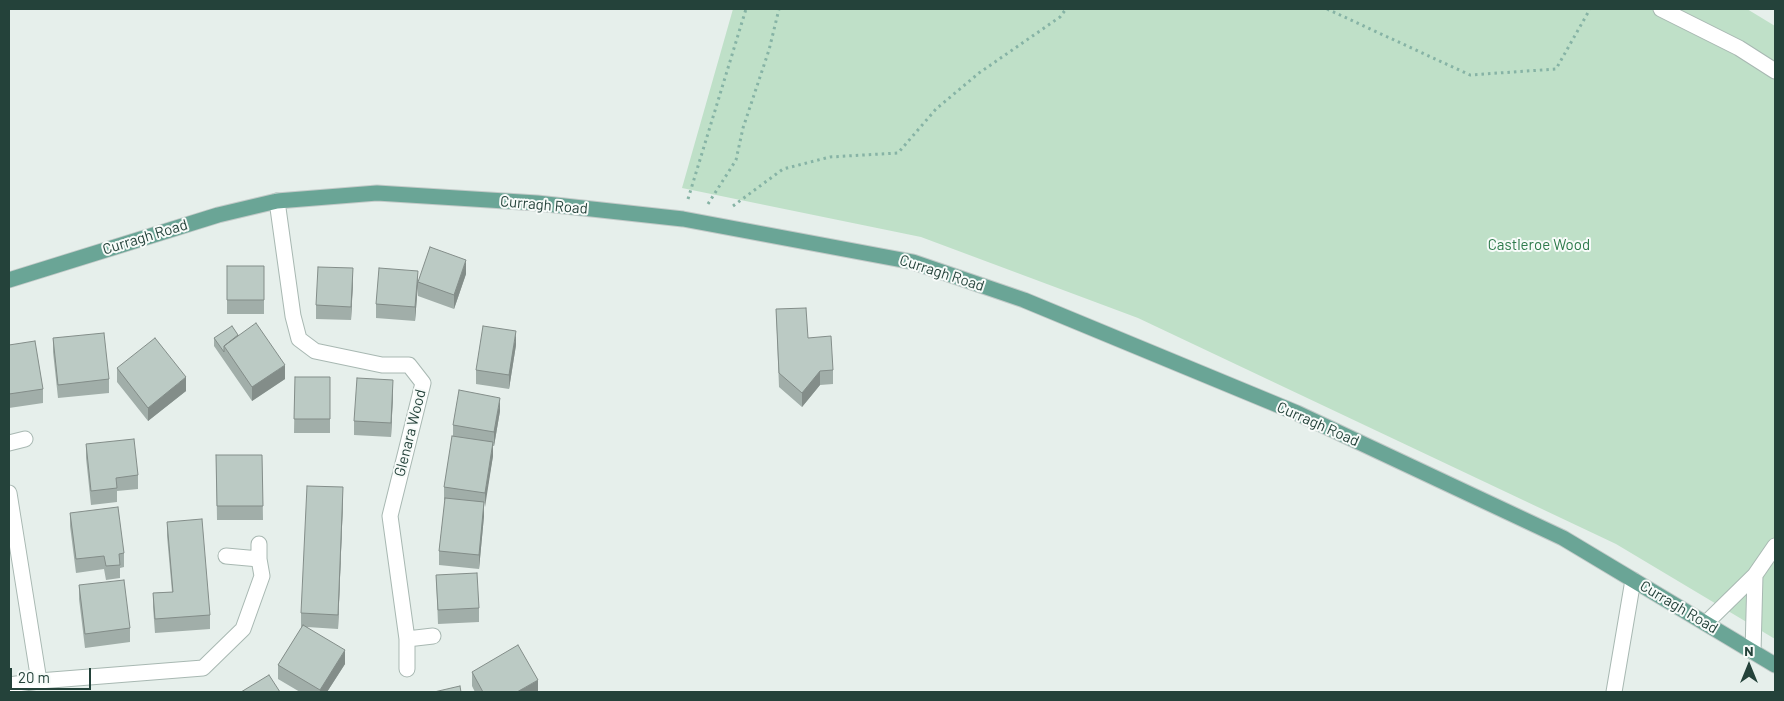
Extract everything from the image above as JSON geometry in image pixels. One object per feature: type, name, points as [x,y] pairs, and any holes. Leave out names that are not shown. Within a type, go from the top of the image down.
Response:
[{"type":"main road","name":"Curragh Road","points":[[9,280],[218,215],[277,202],[377,193],[537,203],[696,221],[913,262],[1024,300],[1297,413],[1563,538],[1775,665]]},
{"type":"street","points":[[1661,9],[1739,48],[1775,71]]},
{"type":"street","name":"Glenara Wood","points":[[277,202],[293,316],[299,339],[315,351],[382,365],[409,365],[423,383],[390,516],[406,639],[406,669]]},
{"type":"street","points":[[9,443],[26,439]]},
{"type":"street","points":[[9,493],[39,681]]},
{"type":"street","points":[[1706,623],[1755,575],[1775,546]]},
{"type":"street","points":[[9,684],[204,668],[243,629],[262,576],[258,552],[226,556]]},
{"type":"street","points":[[1754,652],[1755,575]]},
{"type":"street","points":[[1614,692],[1633,580]]},
{"type":"street","points":[[406,639],[433,636]]},
{"type":"path","points":[[696,221],[690,190],[746,9]]},
{"type":"path","points":[[696,221],[736,160],[742,128],[766,58],[779,9]]},
{"type":"path","points":[[696,221],[783,169],[830,157],[898,153],[936,109],[979,73],[1060,17],[1066,9]]},
{"type":"path","points":[[1327,9],[1470,75],[1556,69],[1590,9]]},
{"type":"green space","name":"Castleroe Wood","points":[[733,9],[1747,9],[1775,26],[1775,639],[1616,544],[1138,318],[921,237],[682,188]]},
{"type":"building","points":[[430,247],[466,260],[454,295],[418,282]]},
{"type":"building","points":[[227,266],[264,266],[264,300],[227,300]]},
{"type":"building","points":[[318,267],[353,268],[351,307],[316,305]]},
{"type":"building","points":[[379,268],[418,271],[415,307],[376,304]]},
{"type":"building","points":[[806,308],[808,338],[831,336],[833,370],[820,371],[802,393],[779,373],[776,309]]},
{"type":"building","points":[[256,323],[285,365],[252,387],[224,346]]},
{"type":"building","points":[[232,326],[238,335],[224,346],[224,352],[214,338]]},
{"type":"building","points":[[483,326],[516,331],[509,375],[476,370]]},
{"type":"building","points":[[104,333],[109,379],[58,385],[53,338]]},
{"type":"building","points":[[155,338],[186,377],[148,408],[117,368]]},
{"type":"building","points":[[35,341],[43,389],[9,394],[9,345]]},
{"type":"building","points":[[295,377],[330,377],[330,419],[294,419]]},
{"type":"building","points":[[357,378],[393,380],[391,423],[354,421]]},
{"type":"building","points":[[459,390],[500,398],[494,432],[453,425]]},
{"type":"building","points":[[452,436],[493,442],[485,493],[444,487]]},
{"type":"building","points":[[134,439],[138,475],[116,478],[117,488],[91,491],[86,444]]},
{"type":"building","points":[[216,455],[262,455],[263,506],[217,506]]},
{"type":"building","points":[[307,486],[343,487],[338,615],[301,613]]},
{"type":"building","points":[[445,498],[484,502],[479,555],[439,551]]},
{"type":"building","points":[[118,507],[124,553],[119,554],[120,565],[106,566],[104,556],[76,559],[70,513]]},
{"type":"building","points":[[202,519],[210,615],[155,619],[153,593],[173,592],[167,522]]},
{"type":"building","points":[[477,573],[479,608],[438,610],[436,575]]},
{"type":"building","points":[[124,580],[130,628],[85,634],[79,585]]},
{"type":"building","points":[[303,625],[345,650],[320,690],[278,665]]},
{"type":"building","points":[[518,645],[538,680],[517,692],[483,692],[472,672]]},
{"type":"building","points":[[269,675],[280,692],[241,692]]},
{"type":"building","points":[[460,686],[461,692],[434,692]]}]
